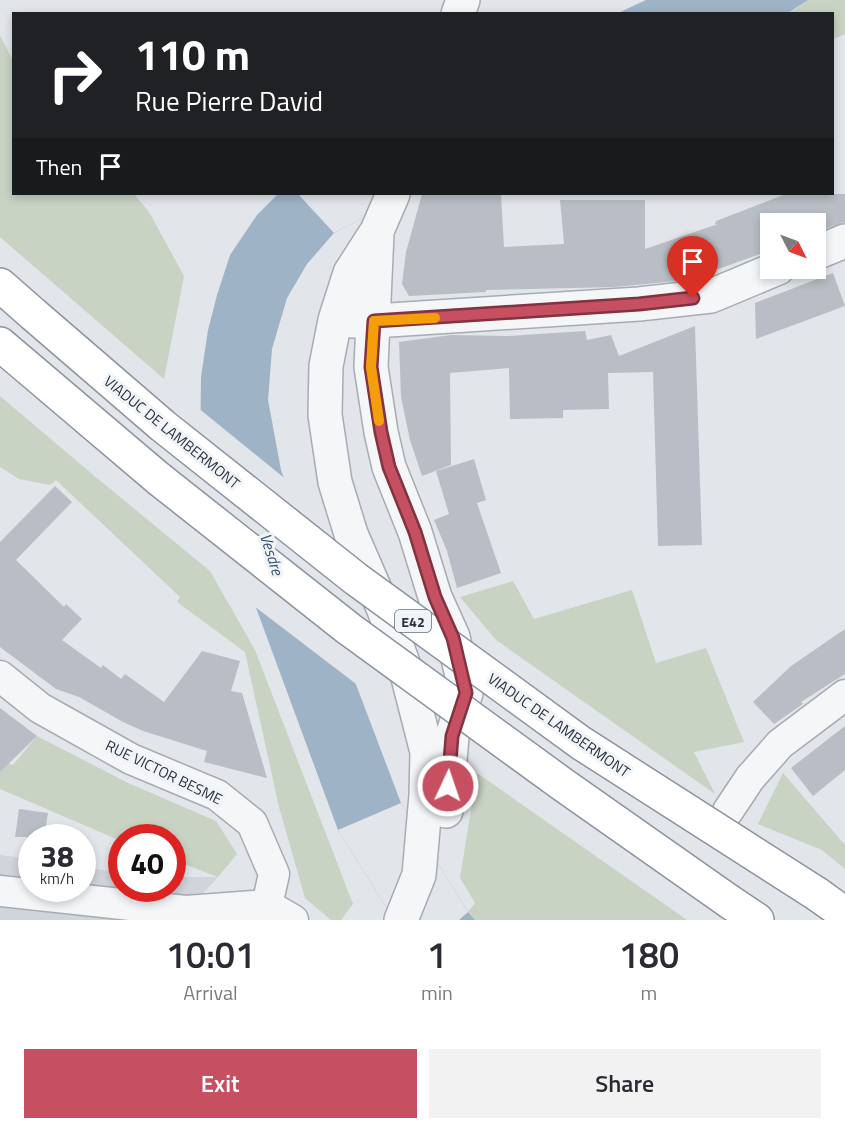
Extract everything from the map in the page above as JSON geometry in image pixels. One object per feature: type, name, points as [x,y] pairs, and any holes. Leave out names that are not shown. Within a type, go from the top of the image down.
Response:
[{"type":"highway","name":"VIADUC DE LAMBERMONT","points":[[0,285],[163,426],[365,586],[581,743],[845,914]]},
{"type":"highway","points":[[2,345],[159,479],[349,629],[562,784],[757,920]]},
{"type":"street","points":[[386,210],[350,273],[335,320],[326,366],[325,415],[335,482],[351,534],[384,609],[407,674],[427,752],[425,857]]},
{"type":"street","points":[[386,210],[374,272],[371,367],[381,432],[389,467],[415,532],[435,597],[453,638],[466,693],[452,736],[447,808],[401,920]]},
{"type":"street","points":[[826,249],[845,240]]},
{"type":"street","points":[[335,320],[374,321],[639,304],[711,296],[760,276]]},
{"type":"street","name":"RUE VICTOR BESME","points":[[0,676],[40,708],[131,759],[217,795],[252,823],[274,874],[267,905]]},
{"type":"street","points":[[728,811],[750,778],[780,744],[845,695]]},
{"type":"street","points":[[0,891],[186,911],[267,905],[293,920]]},
{"type":"shaded area","points":[[0,855],[18,857],[18,902],[96,902],[96,869],[108,871],[108,902],[186,902],[186,877],[218,877],[178,920],[0,920]]},
{"type":"green space","points":[[808,0],[845,0],[845,34],[834,39],[834,12],[791,12]]},
{"type":"green space","points":[[0,35],[12,59],[12,195],[135,195],[149,212],[184,276],[164,379],[0,237]]},
{"type":"green space","points":[[0,396],[210,571],[255,650],[353,904],[341,920],[331,920],[305,898],[279,807],[245,652],[177,602],[180,597],[56,480],[50,485],[19,479],[0,467]]},
{"type":"green space","points":[[513,581],[534,619],[632,590],[656,663],[706,648],[744,742],[694,752],[715,794],[496,640],[460,597]]},
{"type":"green space","points":[[37,736],[128,783],[216,821],[237,854],[218,877],[186,865],[186,824],[108,824],[108,835],[96,830],[96,824],[81,824],[0,789],[0,761],[13,765]]},
{"type":"green space","points":[[477,773],[687,920],[475,920],[468,912],[475,903],[460,878]]},
{"type":"green space","points":[[783,773],[845,845],[845,869],[822,850],[758,824]]},
{"type":"water","points":[[646,0],[808,0],[790,12],[620,12]]},
{"type":"water","name":"Vesdre","points":[[277,195],[407,195],[334,233],[307,264],[287,298],[272,349],[268,400],[281,470],[349,666],[401,803],[475,920],[394,920],[338,830],[200,456],[201,377],[208,330],[230,255],[257,215]]},
{"type":"pier","points":[[299,195],[407,195],[334,233]]},
{"type":"pier","points":[[197,407],[288,481],[360,687],[250,603],[197,456]]},
{"type":"pier","points":[[401,803],[468,912],[459,920],[394,920],[338,830]]},
{"type":"building","points":[[845,194],[845,222],[826,229],[826,213],[760,213],[760,254],[688,280],[615,287],[486,290],[486,292],[409,296],[402,284],[406,252],[422,195],[501,195],[504,247],[564,244],[560,200],[645,200],[645,249],[718,224],[715,224],[716,221],[783,195]]},
{"type":"building","points":[[833,273],[845,306],[756,339],[755,303],[817,279],[826,279],[826,276]]},
{"type":"building","points":[[695,326],[702,545],[658,546],[653,372],[608,373],[609,409],[563,410],[563,418],[510,419],[509,368],[450,373],[451,465],[422,476],[410,440],[401,397],[399,342],[451,335],[507,336],[585,331],[587,340],[611,335],[619,356]]},
{"type":"building","points":[[474,459],[486,500],[477,503],[501,573],[457,588],[447,551],[434,520],[449,514],[436,471]]},
{"type":"building","points":[[55,486],[72,502],[16,560],[64,607],[66,604],[82,619],[62,640],[101,668],[103,665],[121,679],[125,674],[164,702],[202,651],[240,661],[231,691],[242,693],[267,778],[204,762],[207,751],[143,731],[79,697],[56,689],[0,647],[0,542]]},
{"type":"building","points":[[845,629],[845,674],[801,702],[803,704],[774,724],[753,702],[791,666]]},
{"type":"building","points":[[0,708],[37,736],[0,772]]},
{"type":"building","points":[[845,726],[845,770],[813,796],[791,768]]},
{"type":"building","points":[[19,809],[48,813],[46,824],[18,824],[18,837],[15,837]]},
{"type":"slow traffic","points":[[379,421],[371,367],[374,321],[435,318]]},
{"type":"route","points":[[448,786],[452,736],[466,693],[453,638],[435,597],[415,532],[389,467],[371,367],[374,321],[639,304],[693,298]]}]
